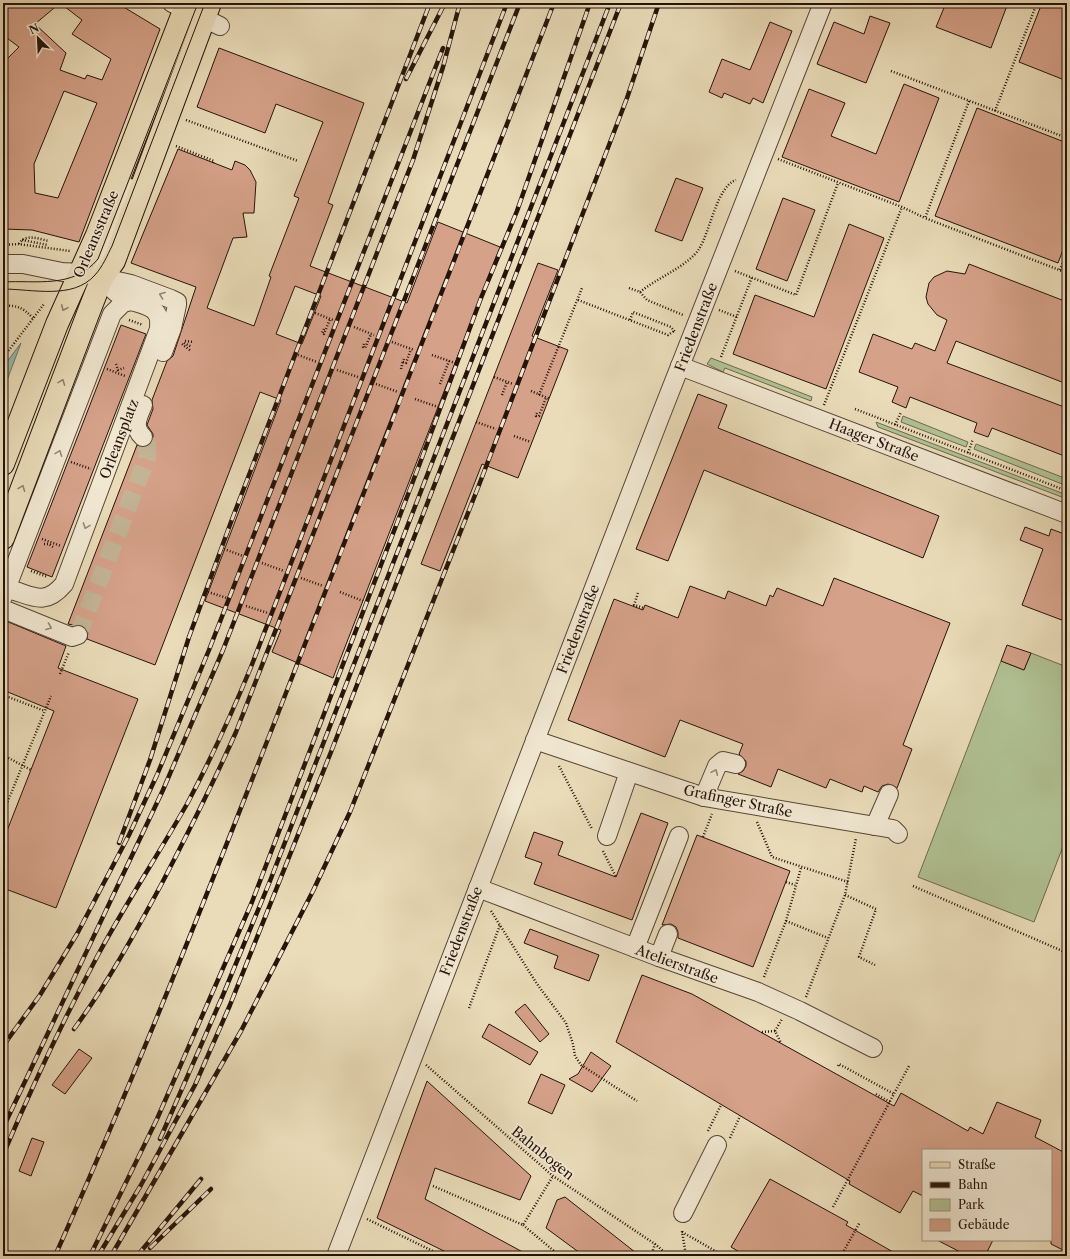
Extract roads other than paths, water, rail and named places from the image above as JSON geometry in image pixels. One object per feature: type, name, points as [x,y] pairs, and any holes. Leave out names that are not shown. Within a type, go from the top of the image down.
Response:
[{"type":"main road","name":"Orleansstraße","points":[[3,464],[57,324],[197,10]]},
{"type":"main road","name":"Orleansstraße","points":[[3,538],[110,277],[197,10]]},
{"type":"street","name":"Friedenstraße","points":[[336,1256],[680,366],[823,3]]},
{"type":"street","name":"Orleansplatz","points":[[3,264],[23,264],[62,272],[84,265],[110,277],[144,288],[177,302],[172,328],[136,422],[138,433],[142,437]]},
{"type":"street","name":"Orleansplatz","points":[[53,584],[64,584],[73,564],[159,329],[159,320],[156,312],[150,308],[130,301],[110,277]]},
{"type":"street","name":"Orleansstraße","points":[[110,277],[113,313]]},
{"type":"street","points":[[53,584],[47,591],[22,582],[17,574],[23,566],[113,313],[123,303],[130,301]]},
{"type":"street","name":"Haager Straße","points":[[680,366],[1067,514]]},
{"type":"street","points":[[23,566],[4,591],[40,599],[49,597],[53,584]]},
{"type":"street","points":[[3,610],[72,637],[74,641]]},
{"type":"street","name":"Grafinger Straße","points":[[535,740],[629,772],[708,804],[892,829],[898,834]]},
{"type":"street","points":[[708,804],[717,766],[723,761],[736,764]]},
{"type":"street","points":[[601,840],[629,772]]},
{"type":"street","points":[[866,825],[889,794]]},
{"type":"street","points":[[636,948],[679,836]]},
{"type":"street","name":"Atelierstraße","points":[[478,888],[659,957],[758,992],[800,1011],[873,1048]]},
{"type":"street","points":[[659,957],[668,934]]},
{"type":"street","points":[[683,1213],[717,1142]]},
{"type":"tunnel","points":[[78,635],[147,458],[147,444],[143,437]]},
{"type":"tram line","points":[[3,282],[41,282],[66,279],[88,269],[98,259],[198,3]]},
{"type":"tram line","points":[[3,289],[52,291],[75,288],[86,283],[95,275],[105,261],[205,3]]},
{"type":"railway","points":[[119,843],[150,760],[189,637],[231,522],[430,3]]},
{"type":"railway","points":[[406,79],[445,3]]},
{"type":"railway","points":[[3,1128],[163,790],[223,650],[413,160],[443,67],[460,3]]},
{"type":"railway","points":[[3,1155],[72,1004],[98,955],[187,804],[213,753],[251,667],[507,3]]},
{"type":"railway","points":[[74,1029],[109,977],[151,904],[200,809],[236,732],[520,3]]},
{"type":"railway","points":[[55,1256],[144,1048],[257,768],[554,3]]},
{"type":"railway","points":[[90,1256],[157,1119],[252,902],[420,463],[481,298],[517,211],[590,3]]},
{"type":"railway","points":[[160,1139],[223,995],[270,881],[610,3]]},
{"type":"railway","points":[[98,1256],[141,1185],[195,1085],[230,1005],[331,752],[621,3]]},
{"type":"railway","points":[[111,1256],[241,1031],[313,891],[350,812],[479,485],[627,98],[659,3]]},
{"type":"railway","points":[[3,1046],[40,995],[77,934],[129,835],[157,775],[209,650],[443,48]]},
{"type":"railway","points":[[137,1256],[201,1179]]},
{"type":"railway","points":[[150,1248],[211,1189]]}]
